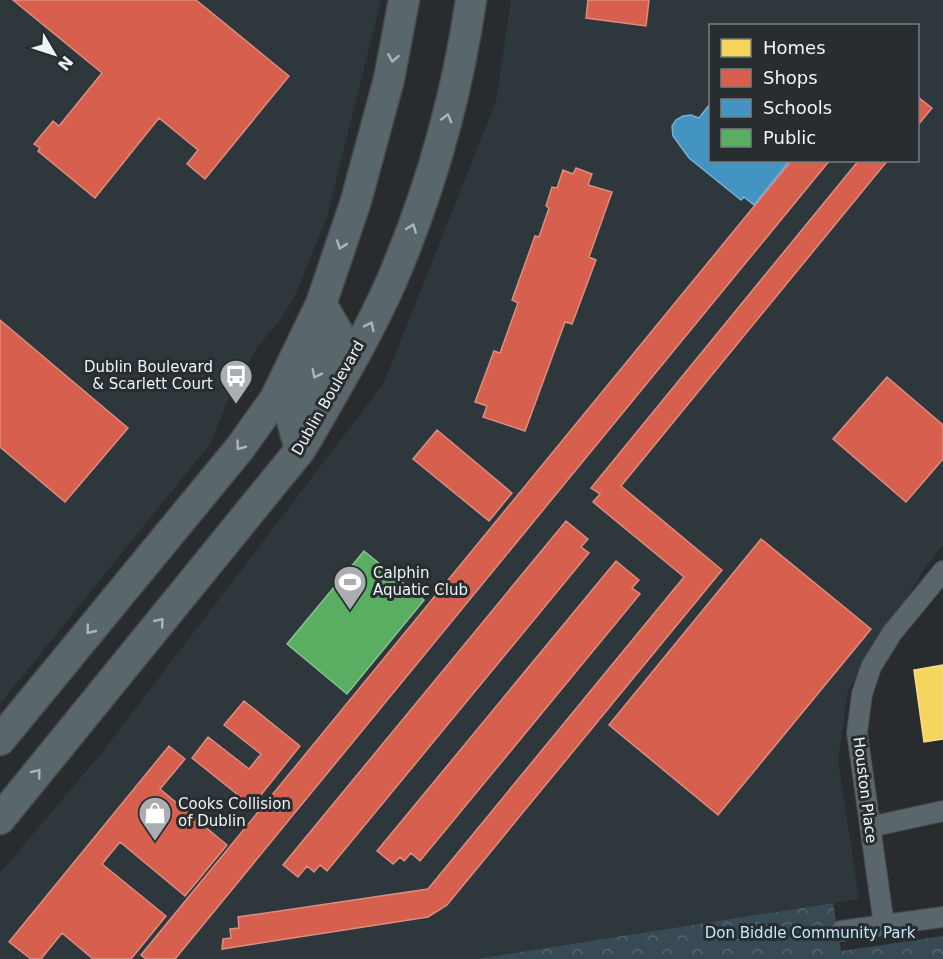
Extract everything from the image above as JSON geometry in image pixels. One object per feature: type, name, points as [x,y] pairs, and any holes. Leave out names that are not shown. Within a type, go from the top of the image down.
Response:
[{"type":"main road","points":[[0,740],[240,448],[274,399],[321,304],[356,201],[386,90],[404,0]]},
{"type":"main road","name":"Dublin Boulevard","points":[[0,819],[300,450],[360,346],[383,299],[432,175],[465,44],[471,0]]},
{"type":"main road","points":[[300,450],[292,420],[338,331],[321,304]]},
{"type":"street","name":"Houston Place","points":[[884,925],[857,734],[862,694],[871,668],[892,633],[943,571]]},
{"type":"street","points":[[870,827],[943,811]]},
{"type":"street","points":[[841,931],[943,917]]},
{"type":"shaded area","points":[[0,0],[381,0],[327,217],[294,298],[279,322],[258,346],[229,398],[210,444],[0,704]]},
{"type":"shaded area","points":[[511,0],[943,0],[943,545],[925,568],[848,691],[838,760],[859,899],[476,959],[0,959],[0,873],[100,755],[384,383],[496,101]]},
{"type":"green space","name":"Don Biddle Community Park","points":[[833,903],[841,951],[943,936],[943,959],[476,959]]},
{"type":"building: Homes","points":[[943,665],[943,739],[924,742],[914,670]]},
{"type":"building: Shops","points":[[13,0],[196,0],[289,76],[205,179],[187,164],[198,150],[159,118],[95,198],[38,151],[40,148],[34,144],[53,121],[59,126],[102,73]]},
{"type":"building: Shops","points":[[588,0],[649,0],[646,26],[586,18]]},
{"type":"building: Shops","points":[[919,98],[932,108],[919,124]]},
{"type":"building: Shops","points":[[790,162],[828,162],[175,959],[146,959],[141,955]]},
{"type":"building: Shops","points":[[857,162],[886,162],[621,486],[722,570],[447,905],[428,917],[222,949],[223,939],[231,938],[230,929],[239,928],[238,917],[428,889],[684,577],[593,502],[600,494],[591,488]]},
{"type":"building: Shops","points":[[576,168],[592,174],[588,185],[612,192],[589,257],[596,260],[572,324],[565,322],[525,431],[483,417],[487,406],[475,402],[494,351],[500,353],[518,303],[512,300],[535,236],[539,237],[549,208],[546,206],[552,187],[557,188],[563,170],[573,174]]},
{"type":"building: Shops","points":[[0,320],[128,428],[65,502],[0,447]]},
{"type":"building: Shops","points":[[887,377],[943,425],[943,459],[906,502],[833,439]]},
{"type":"building: Shops","points":[[437,430],[512,493],[489,521],[413,459]]},
{"type":"building: Shops","points":[[566,521],[588,539],[581,547],[589,553],[327,871],[320,865],[314,872],[307,866],[298,877],[283,865]]},
{"type":"building: Shops","points":[[761,539],[871,629],[718,815],[609,725]]},
{"type":"building: Shops","points":[[616,561],[639,580],[632,588],[640,594],[420,861],[411,853],[404,861],[400,857],[393,864],[377,851]]},
{"type":"building: Shops","points":[[244,701],[300,746],[252,806],[192,758],[208,737],[249,769],[261,754],[224,725]]},
{"type":"building: Shops","points":[[169,746],[185,759],[160,789],[227,845],[185,896],[120,842],[102,864],[166,916],[131,959],[93,959],[62,933],[41,959],[31,959],[9,942]]},
{"type":"building: Schools","points":[[709,105],[709,162],[788,162],[754,205],[744,197],[741,200],[689,158],[673,136],[672,126],[676,120],[691,115],[699,118]]},
{"type":"building: Public","points":[[364,551],[424,600],[347,694],[287,644]]},
{"type":"place","name":"Dublin Boulevard & Scarlett Court","points":[[236,405]]},
{"type":"place","name":"Calphin Aquatic Club","points":[[350,611]]},
{"type":"place","name":"Cooks Collision of Dublin","points":[[155,842]]}]
